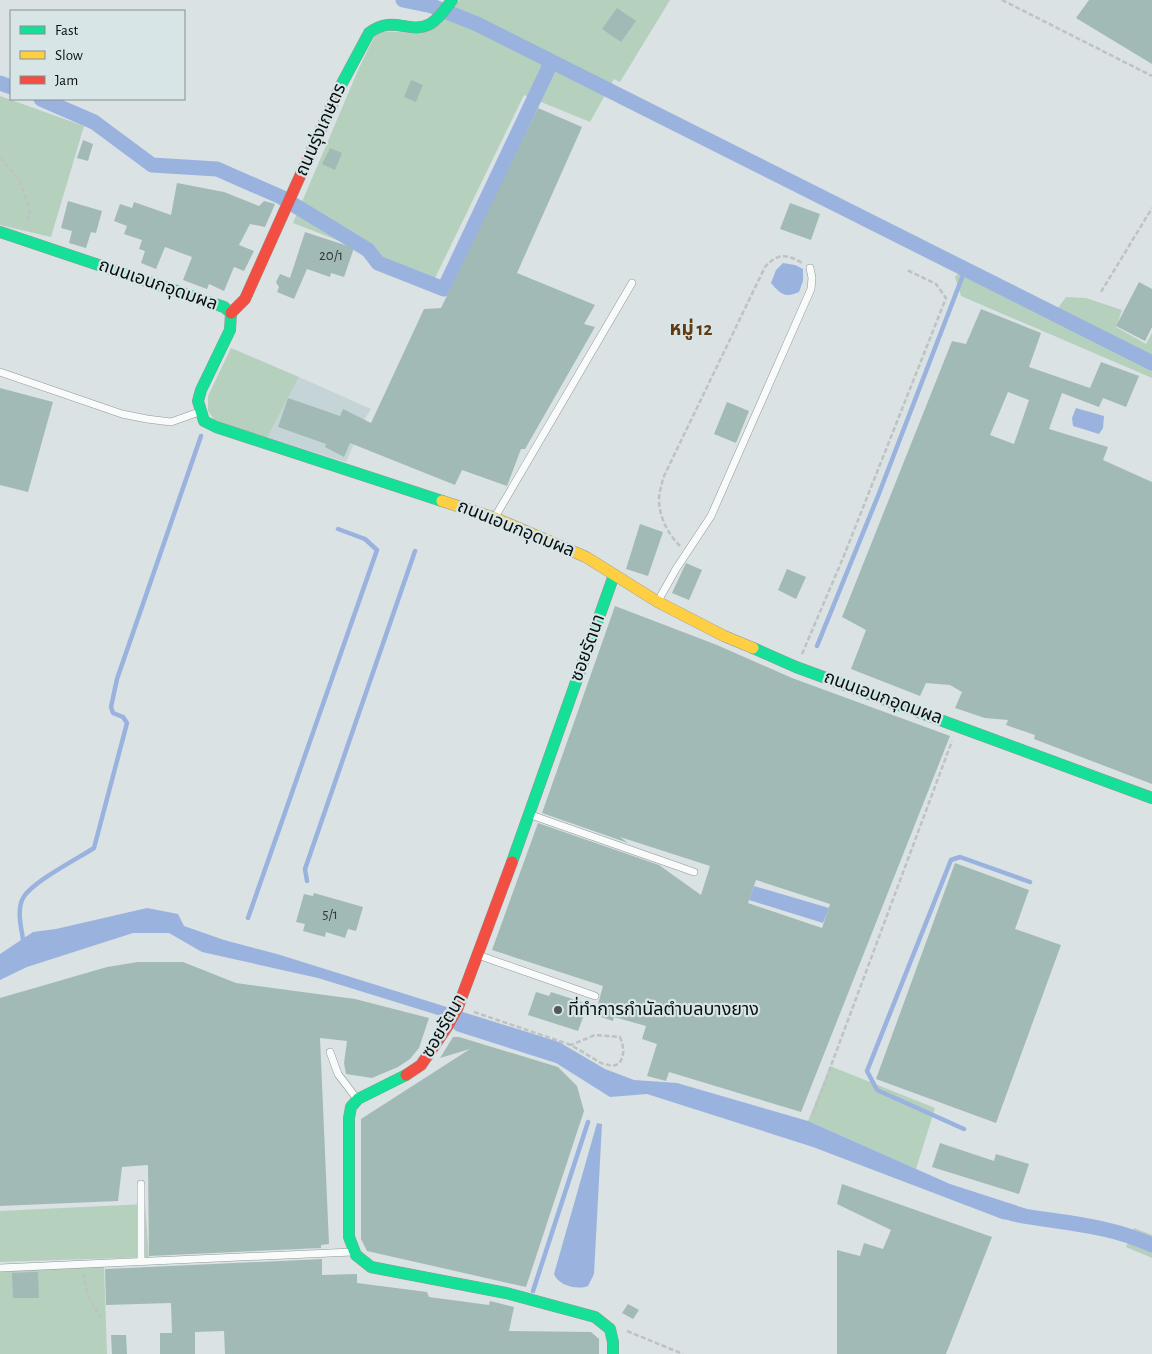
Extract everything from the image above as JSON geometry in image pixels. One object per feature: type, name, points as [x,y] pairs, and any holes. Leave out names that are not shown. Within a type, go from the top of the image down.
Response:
[{"type":"street","name":"ถนนรุ่งเกษตร","points":[[230,313],[245,300],[342,84],[369,33],[376,26],[387,23],[419,26],[430,24],[450,3]]},
{"type":"street","name":"ถนนเอนกอุดมผล","points":[[0,232],[211,301],[224,307],[230,313],[230,330],[201,390],[198,402],[204,421],[216,427],[495,518],[586,557],[658,602],[724,636],[796,667],[1152,798]]},
{"type":"street","name":"ซอยรัตนา","points":[[358,1099],[404,1077],[421,1065],[459,1006],[614,575]]},
{"type":"street","points":[[358,1099],[352,1107],[349,1118],[348,1237],[352,1252],[358,1260],[371,1267],[506,1293],[595,1317],[610,1329],[613,1354]]},
{"type":"lane","points":[[658,602],[711,516],[810,289],[812,278],[810,268]]},
{"type":"lane","points":[[495,518],[632,283]]},
{"type":"lane","points":[[0,372],[122,414],[147,419],[171,422],[200,412]]},
{"type":"lane","points":[[528,814],[694,872]]},
{"type":"lane","points":[[478,955],[595,996]]},
{"type":"lane","points":[[330,1052],[338,1074],[358,1099]]},
{"type":"lane","points":[[141,1184],[141,1262]]},
{"type":"lane","points":[[0,1268],[352,1252]]},
{"type":"path","points":[[1002,0],[1152,76]]},
{"type":"path","points":[[0,158],[20,180],[30,210],[23,239]]},
{"type":"path","points":[[1101,292],[1152,208]]},
{"type":"path","points":[[687,553],[666,529],[659,498],[663,478],[765,268],[772,259],[781,256],[796,259],[810,268]]},
{"type":"path","points":[[796,667],[843,558],[946,298],[936,284],[907,270]]},
{"type":"path","points":[[813,1114],[958,726]]},
{"type":"path","points":[[459,1006],[571,1046],[601,1063],[612,1066],[620,1064],[624,1056],[620,1037],[595,1035],[571,1046]]},
{"type":"path","points":[[84,1264],[86,1293],[102,1318]]},
{"type":"path","points":[[610,1329],[628,1331],[683,1354]]},
{"type":"shaded area","points":[[299,377],[371,409],[364,420],[346,462],[267,438]]},
{"type":"green space","points":[[460,0],[670,0],[620,82],[614,79],[590,122],[524,95],[435,278],[293,223],[359,68],[377,31],[420,33]]},
{"type":"green space","points":[[0,96],[84,126],[51,237],[0,225]]},
{"type":"green space","points":[[966,265],[1058,308],[1066,297],[1086,298],[1122,310],[1116,327],[1146,344],[1152,333],[1152,378],[961,296],[955,277]]},
{"type":"green space","points":[[231,348],[299,377],[267,438],[215,421],[208,411],[208,396]]},
{"type":"green space","points":[[830,1066],[935,1108],[916,1169],[808,1121]]},
{"type":"green space","points":[[145,1204],[149,1257],[0,1262],[0,1211]]},
{"type":"green space","points":[[1134,1228],[1152,1235],[1152,1258],[1126,1247]]},
{"type":"green space","points":[[104,1266],[107,1354],[0,1354],[0,1269]]},
{"type":"water","points":[[783,263],[795,265],[803,269],[803,281],[799,292],[787,295],[771,283],[776,270]]},
{"type":"water","points":[[1076,408],[1104,416],[1103,428],[1099,434],[1073,426],[1072,418]]},
{"type":"water","points":[[754,886],[829,908],[823,923],[749,900]]},
{"type":"water","points":[[147,908],[178,914],[184,926],[224,940],[277,954],[559,1042],[605,1069],[634,1080],[677,1083],[808,1121],[950,1184],[1033,1211],[1030,1224],[1002,1219],[813,1147],[647,1094],[610,1097],[556,1063],[456,1031],[441,1016],[318,978],[202,952],[169,933],[133,933],[27,967],[0,980],[0,954],[33,932],[56,929]]},
{"type":"water","points":[[597,1123],[602,1124],[594,1274],[588,1286],[579,1288],[564,1284],[554,1274]]},
{"type":"building","points":[[1089,0],[1152,0],[1152,64],[1076,18]]},
{"type":"building","points":[[617,8],[636,21],[621,42],[602,29]]},
{"type":"building","points":[[411,80],[423,85],[416,102],[404,97]]},
{"type":"building","points":[[538,108],[582,127],[517,273],[595,305],[584,324],[595,327],[525,449],[521,449],[507,486],[462,470],[455,485],[350,443],[344,457],[325,447],[326,444],[278,427],[288,398],[340,416],[343,409],[371,423],[424,309],[441,308]]},
{"type":"building","points":[[83,140],[93,144],[88,161],[77,158]]},
{"type":"building","points":[[330,148],[342,153],[335,170],[322,164]]},
{"type":"building","points":[[177,183],[224,192],[259,206],[264,201],[275,204],[265,227],[250,224],[239,245],[254,251],[244,271],[234,267],[224,291],[209,284],[207,289],[183,280],[192,257],[165,247],[156,269],[141,263],[145,251],[139,249],[142,240],[124,234],[127,226],[114,221],[120,204],[132,208],[134,202],[171,215]]},
{"type":"building","points":[[68,201],[102,211],[96,233],[91,232],[86,248],[69,243],[72,231],[61,228]]},
{"type":"building","points":[[790,203],[820,214],[811,240],[780,229]]},
{"type":"building","points":[[305,232],[354,248],[344,277],[331,273],[330,277],[307,269],[294,299],[277,292],[279,287],[276,282],[280,274],[290,278]]},
{"type":"building","points":[[1139,282],[1152,289],[1152,327],[1145,341],[1116,326]]},
{"type":"building","points":[[981,309],[1041,333],[1029,367],[1090,388],[1101,362],[1139,376],[1126,407],[1103,398],[1099,407],[1062,393],[1049,429],[1108,447],[1103,460],[1152,482],[1152,784],[1034,739],[1035,735],[1006,725],[1008,720],[985,718],[955,708],[962,692],[950,685],[926,683],[920,696],[851,669],[866,630],[842,617],[952,341],[966,344]],"holes":[[[1008,392],[1029,400],[1014,444],[990,435]]]},
{"type":"building","points":[[0,388],[53,402],[28,492],[0,485]]},
{"type":"building","points":[[727,402],[749,411],[736,443],[714,434]]},
{"type":"building","points":[[640,524],[663,532],[648,576],[626,569]]},
{"type":"building","points":[[686,563],[702,570],[689,600],[672,593]]},
{"type":"building","points":[[787,569],[806,577],[796,599],[778,590]]},
{"type":"building","points":[[615,606],[717,645],[792,678],[950,736],[801,1112],[669,1072],[666,1081],[647,1076],[657,1044],[642,1039],[646,1026],[614,1017],[613,1021],[595,1015],[603,986],[492,950],[538,823],[659,865],[701,895],[710,866],[620,837],[628,843],[542,813]],"holes":[[[756,880],[830,904],[822,928],[748,903]]]},
{"type":"building","points":[[955,863],[1029,890],[1015,929],[1061,945],[996,1123],[876,1079]]},
{"type":"building","points":[[314,893],[363,907],[356,931],[348,929],[345,938],[326,932],[325,937],[303,931],[305,924],[296,922],[304,894],[313,896]]},
{"type":"building","points":[[138,962],[183,962],[236,983],[355,999],[429,1018],[419,1048],[410,1059],[398,1067],[372,1078],[346,1074],[344,1063],[347,1041],[320,1038],[329,1244],[321,1245],[321,1248],[149,1256],[148,1165],[122,1167],[118,1201],[0,1206],[0,998],[107,967]]},
{"type":"building","name":"ที่ทำการกำนัลตำบลบางยาง","points":[[536,992],[549,996],[551,992],[588,1004],[578,1031],[528,1015]]},
{"type":"building","points":[[453,1037],[459,1037],[558,1067],[577,1086],[584,1111],[526,1287],[367,1251],[361,1239],[361,1119],[470,1049],[440,1058]]},
{"type":"building","points":[[940,1143],[994,1161],[996,1154],[1029,1164],[1019,1194],[932,1167]]},
{"type":"building","points":[[842,1184],[992,1237],[946,1354],[837,1354],[837,1250],[860,1256],[864,1243],[883,1249],[891,1230],[837,1204]]},
{"type":"building","points":[[322,1259],[322,1275],[357,1274],[357,1283],[427,1292],[429,1297],[489,1305],[490,1301],[514,1307],[509,1331],[591,1332],[599,1339],[599,1354],[225,1354],[224,1331],[195,1332],[195,1354],[160,1354],[160,1333],[172,1333],[171,1303],[106,1305],[105,1269]]},
{"type":"building","points":[[38,1272],[39,1298],[13,1298],[12,1273]]},
{"type":"building","points":[[628,1304],[639,1310],[633,1319],[622,1313]]},
{"type":"building","points":[[111,1335],[126,1335],[127,1354],[112,1354]]},
{"type":"waterway","points":[[403,0],[432,6],[477,24],[1152,363]]},
{"type":"waterway","points":[[43,100],[94,122],[152,165],[217,169],[281,197],[368,250],[378,263],[444,289],[550,65]]},
{"type":"waterway","points":[[0,83],[10,87]]},
{"type":"waterway","points":[[817,646],[878,496],[965,270]]},
{"type":"waterway","points":[[24,945],[20,915],[23,898],[45,878],[94,848],[127,723],[123,717],[113,713],[111,707],[117,679],[201,436]]},
{"type":"waterway","points":[[248,918],[377,550],[365,539],[338,529]]},
{"type":"waterway","points":[[307,881],[305,869],[415,551]]},
{"type":"waterway","points":[[964,1129],[877,1090],[867,1071],[951,860],[960,857],[1030,882]]},
{"type":"waterway","points":[[533,1291],[588,1122]]},
{"type":"waterway","points":[[1013,1214],[1100,1228],[1152,1245]]},
{"type":"traffic: fast","points":[[339,89],[369,33],[386,25],[422,27],[430,24],[452,0]]},
{"type":"traffic: fast","points":[[0,232],[224,307],[231,313],[230,330],[201,390],[198,401],[204,421],[216,427],[442,501]]},
{"type":"traffic: fast","points":[[512,862],[614,575]]},
{"type":"traffic: fast","points":[[753,648],[796,667],[1152,798]]},
{"type":"traffic: fast","points":[[406,1075],[358,1099],[351,1107],[349,1118],[349,1237],[356,1255],[371,1267],[506,1293],[595,1317],[610,1329],[613,1354]]},
{"type":"traffic: slow","points":[[442,501],[495,518],[586,557],[658,602],[724,636],[753,648]]},
{"type":"traffic: jam","points":[[231,313],[245,299],[339,89]]},
{"type":"traffic: jam","points":[[406,1075],[421,1065],[458,1007],[512,862]]},
{"type":"place","name":"ที่ทำการกำนัลตำบลบางยาง","points":[[558,1010]]},
{"type":"district","name":"หมู่ 12","points":[[691,329]]}]
